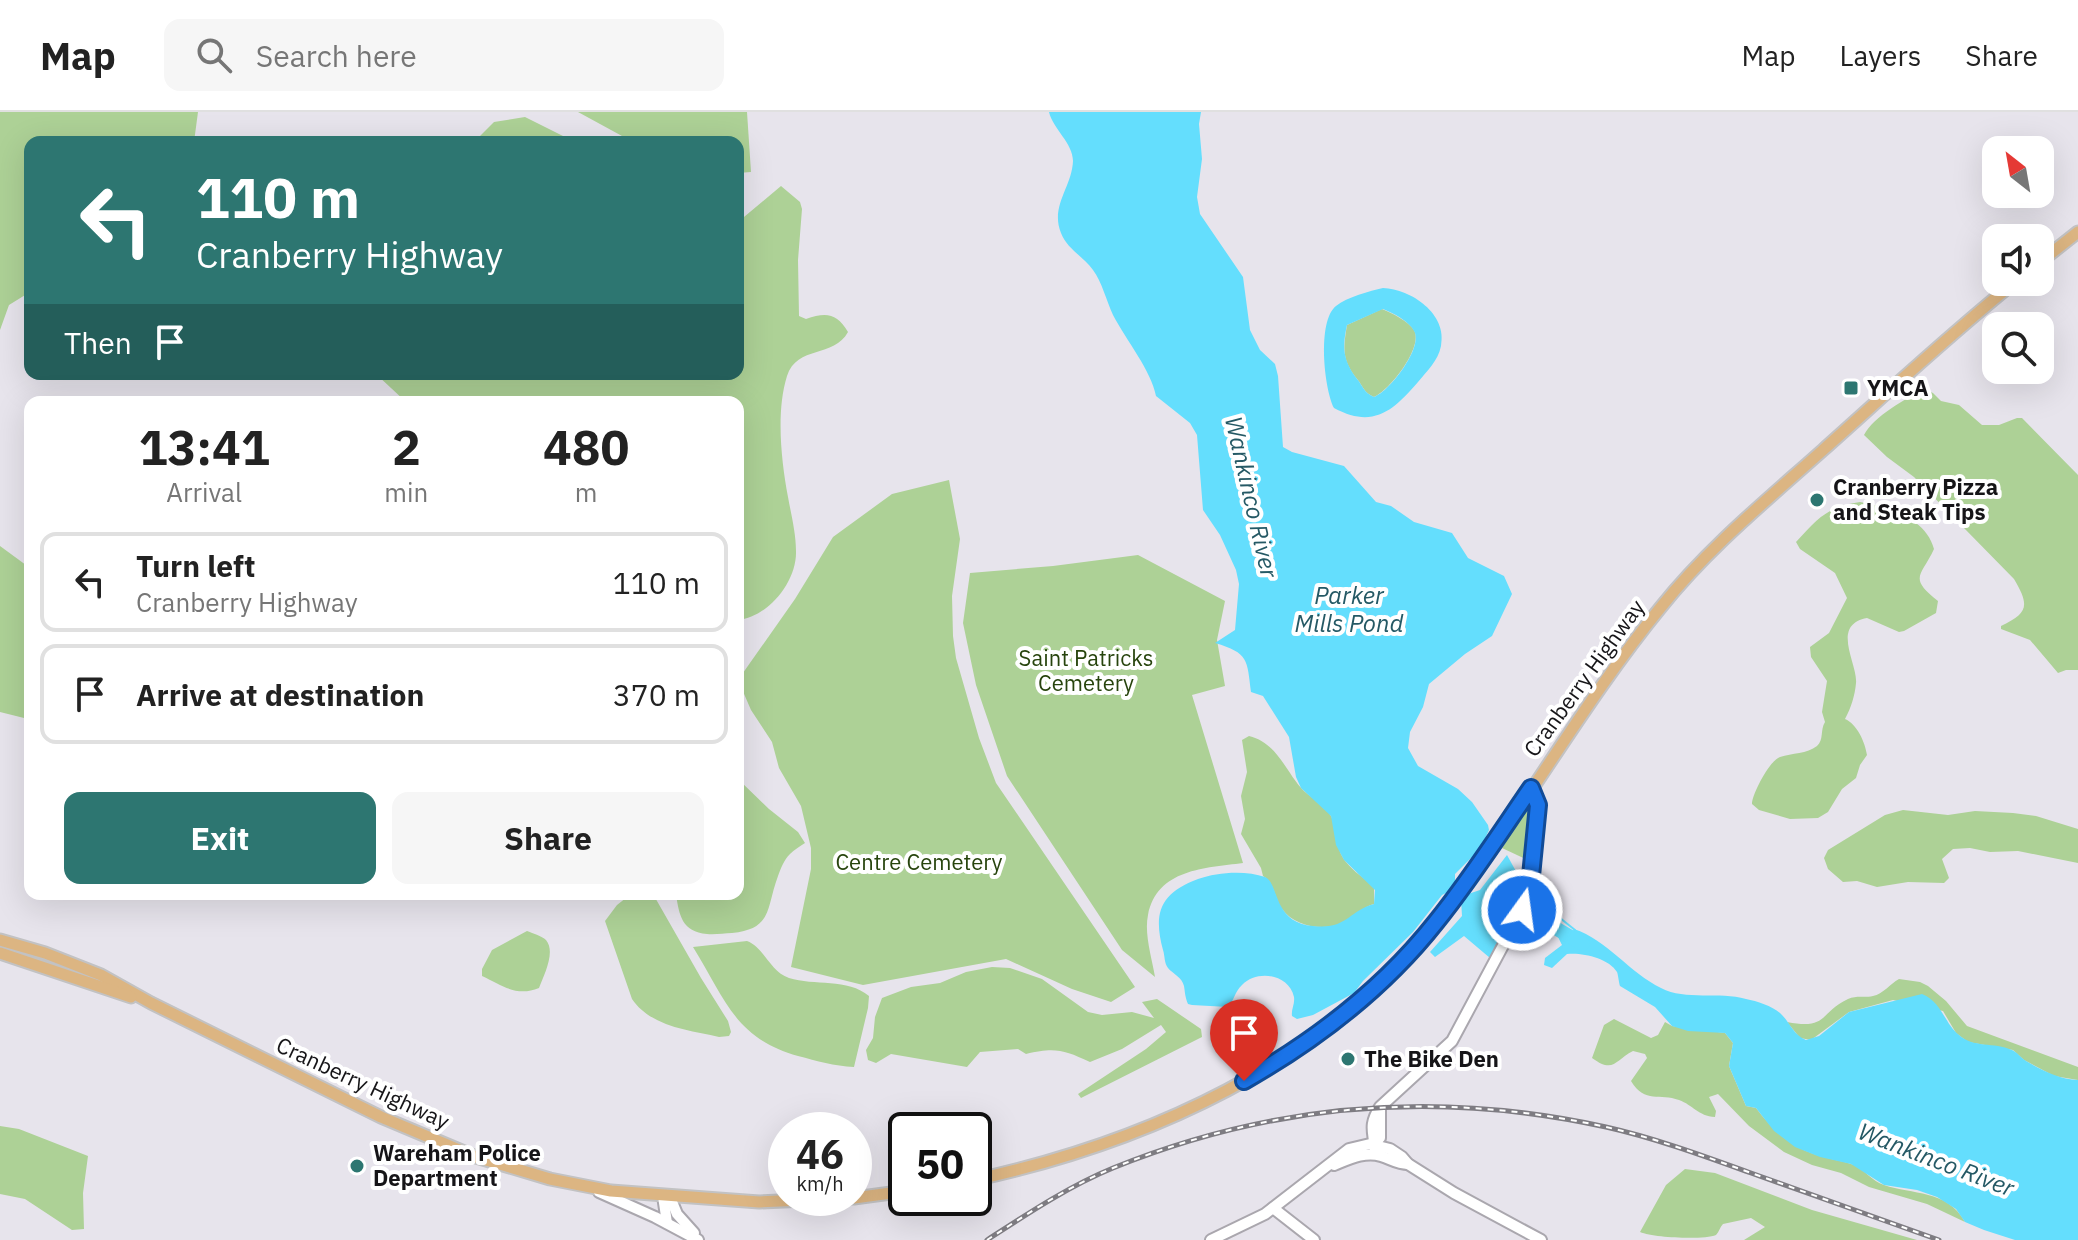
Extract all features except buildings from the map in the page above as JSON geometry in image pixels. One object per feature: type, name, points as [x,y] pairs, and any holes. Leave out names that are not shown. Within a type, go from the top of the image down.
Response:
[{"type":"main road","points":[[2054,251],[2078,232]]},
{"type":"main road","name":"Cranberry Highway","points":[[992,1176],[1027,1168],[1143,1128],[1199,1104],[1269,1066],[1319,1033],[1362,997],[1434,925],[1608,675],[1693,568],[1999,296]]},
{"type":"main road","points":[[1531,788],[1538,805],[1530,886],[1522,910],[1452,1041],[1380,1107],[1372,1119],[1371,1136],[1375,1147],[1399,1164],[1408,1164],[1541,1240]]},
{"type":"main road","name":"Cranberry Highway","points":[[0,940],[45,953],[101,975],[381,1117],[476,1157],[611,1191],[768,1202]]},
{"type":"main road","name":"Cranberry Highway","points":[[0,953],[151,1003]]},
{"type":"main road","points":[[1211,1240],[1242,1227],[1273,1208],[1328,1167],[1365,1154],[1375,1147]]},
{"type":"main road","points":[[575,1184],[622,1201],[700,1240]]},
{"type":"main road","points":[[667,1196],[667,1223]]},
{"type":"main road","points":[[667,1196],[684,1226],[700,1240]]},
{"type":"main road","points":[[1273,1208],[1314,1240]]},
{"type":"green space","points":[[0,112],[198,112],[195,136],[24,136],[24,296],[9,305],[0,330]]},
{"type":"green space","points":[[578,112],[747,112],[751,172],[744,173],[744,136],[622,136]]},
{"type":"green space","points":[[525,117],[563,136],[480,136],[494,122]]},
{"type":"green space","points":[[781,186],[800,202],[799,316],[806,319],[830,316],[840,321],[848,332],[834,345],[799,360],[787,376],[781,436],[785,483],[795,537],[795,563],[779,596],[760,612],[744,618],[744,396],[400,396],[382,380],[744,380],[744,217]]},
{"type":"green space","points":[[1382,309],[1408,323],[1416,338],[1403,368],[1374,397],[1366,391],[1349,366],[1345,341],[1347,325]]},
{"type":"green space","points":[[1925,389],[1941,401],[1959,405],[1982,425],[1999,425],[2022,418],[2078,475],[2078,670],[2058,673],[2030,640],[2001,629],[2024,608],[2023,596],[2014,579],[1914,477],[1864,435],[1882,415]]},
{"type":"green space","name":"Centre Cemetery","points":[[949,480],[960,539],[952,596],[953,636],[956,658],[979,738],[996,783],[1135,987],[1111,1002],[1072,989],[1006,959],[863,985],[791,967],[811,869],[811,848],[801,806],[779,768],[772,742],[744,694],[744,671],[795,599],[833,537],[892,494]]},
{"type":"green space","points":[[1860,502],[1904,516],[1930,538],[1934,549],[1920,581],[1938,601],[1936,613],[1899,632],[1867,618],[1850,628],[1848,646],[1856,683],[1845,719],[1860,734],[1867,755],[1856,778],[1842,789],[1828,812],[1818,818],[1790,819],[1759,810],[1752,804],[1753,799],[1762,778],[1776,759],[1809,751],[1820,741],[1825,722],[1822,712],[1827,681],[1811,657],[1810,647],[1829,633],[1847,598],[1835,573],[1800,549],[1796,542],[1824,515],[1839,507]]},
{"type":"green space","points":[[0,546],[24,564],[24,718],[0,712]]},
{"type":"green space","name":"Saint Patricks Cemetery","points":[[1138,555],[1225,601],[1217,640],[1225,686],[1192,695],[1243,863],[1185,874],[1161,888],[1153,900],[1147,922],[1155,977],[1122,950],[1007,776],[976,685],[963,623],[970,573]]},
{"type":"green space","points":[[1249,736],[1267,745],[1304,791],[1328,812],[1342,856],[1352,869],[1374,886],[1374,904],[1347,921],[1321,927],[1303,924],[1282,909],[1241,834],[1245,819],[1241,796],[1247,772],[1242,740]]},
{"type":"green space","points":[[744,785],[798,832],[805,843],[784,861],[766,915],[755,927],[732,933],[699,933],[687,926],[677,900],[744,900]]},
{"type":"green space","points":[[1535,794],[1536,864],[1502,848]]},
{"type":"green space","points":[[1903,810],[1948,815],[1975,811],[2036,816],[2078,829],[2078,863],[2018,851],[1953,849],[1942,859],[1949,878],[1944,883],[1908,882],[1877,887],[1857,881],[1843,882],[1828,869],[1824,858],[1828,850],[1885,815]]},
{"type":"green space","points":[[623,900],[656,900],[728,1021],[729,1036],[719,1037],[671,1026],[649,1016],[632,999],[605,921]]},
{"type":"green space","points":[[527,931],[546,940],[549,945],[548,964],[539,988],[517,991],[482,976],[482,969],[492,950]]},
{"type":"green space","points":[[747,941],[758,948],[782,975],[851,987],[869,996],[854,1067],[839,1066],[776,1048],[745,1027],[723,999],[693,947]]},
{"type":"green space","points":[[992,967],[1010,968],[1042,979],[1088,1012],[1102,1015],[1132,1012],[1154,1018],[1142,1002],[1157,999],[1201,1029],[1202,1037],[1081,1098],[1078,1094],[1166,1032],[1161,1025],[1122,1049],[1090,1062],[1059,1051],[1026,1054],[1018,1049],[980,1052],[967,1067],[891,1054],[876,1063],[868,1060],[866,1050],[873,1038],[875,1017],[882,998],[911,987],[940,983],[966,972]]},
{"type":"green space","points":[[1899,979],[1928,986],[1946,1001],[1967,1026],[2078,1067],[2078,1080],[2054,1076],[2024,1060],[2013,1050],[1968,1042],[1956,1033],[1943,1011],[1893,1000],[1849,1012],[1811,1040],[1800,1038],[1787,1022],[1817,1022],[1848,999],[1877,995]]},
{"type":"green space","points":[[1614,1019],[1651,1038],[1658,1035],[1665,1022],[1672,1026],[1725,1033],[1733,1043],[1729,1066],[1746,1106],[1756,1108],[1786,1139],[1813,1154],[1854,1165],[1884,1185],[1939,1198],[1958,1211],[1965,1222],[1927,1204],[1869,1187],[1784,1152],[1749,1126],[1718,1094],[1709,1097],[1716,1111],[1715,1117],[1704,1115],[1679,1100],[1642,1093],[1631,1081],[1647,1058],[1645,1054],[1633,1051],[1610,1065],[1592,1058],[1604,1025]]},
{"type":"green space","points":[[0,1126],[19,1129],[88,1156],[83,1193],[84,1229],[72,1230],[25,1199],[0,1194]]},
{"type":"green space","points":[[1685,1169],[1715,1173],[1812,1210],[1917,1240],[1744,1240],[1765,1227],[1751,1218],[1723,1224],[1716,1235],[1710,1237],[1667,1237],[1640,1232],[1666,1185]]},
{"type":"water","name":"Parker Mills Pond","points":[[1049,112],[1201,112],[1202,159],[1197,197],[1200,214],[1243,277],[1250,330],[1260,350],[1275,364],[1283,447],[1344,466],[1376,502],[1391,506],[1414,522],[1452,533],[1468,558],[1504,576],[1512,594],[1492,636],[1429,684],[1423,707],[1410,732],[1408,748],[1418,766],[1458,789],[1472,802],[1488,825],[1489,830],[1480,849],[1455,874],[1455,883],[1468,894],[1480,890],[1507,855],[1524,886],[1523,895],[1490,958],[1464,936],[1435,957],[1430,952],[1462,916],[1461,899],[1450,891],[1442,895],[1413,932],[1354,993],[1313,1015],[1297,1019],[1292,1016],[1294,997],[1291,989],[1272,976],[1248,980],[1228,1007],[1188,1004],[1183,983],[1167,966],[1159,925],[1162,906],[1175,891],[1198,879],[1232,873],[1265,877],[1290,918],[1313,926],[1340,923],[1374,904],[1375,890],[1344,860],[1336,845],[1331,816],[1301,788],[1289,737],[1263,696],[1251,692],[1244,659],[1234,650],[1215,643],[1235,630],[1239,584],[1220,535],[1203,510],[1197,435],[1190,423],[1156,396],[1144,366],[1113,315],[1096,275],[1067,244],[1061,233],[1058,214],[1073,161],[1070,148]]},
{"type":"water","points":[[1383,288],[1405,293],[1425,305],[1439,324],[1441,346],[1432,366],[1391,409],[1371,417],[1360,417],[1334,408],[1330,398],[1324,355],[1326,325],[1336,306],[1352,297]],"holes":[[[1383,309],[1408,324],[1416,338],[1410,358],[1403,368],[1388,387],[1374,397],[1366,391],[1349,366],[1344,347],[1345,333],[1347,325]]]},
{"type":"water","points":[[1574,929],[1597,941],[1661,988],[1681,994],[1736,997],[1764,1004],[1780,1013],[1806,1040],[1819,1036],[1849,1012],[1922,994],[1934,1002],[1954,1030],[1965,1039],[2012,1050],[2045,1071],[2078,1080],[2078,1240],[2015,1240],[1984,1230],[1965,1222],[1956,1209],[1937,1197],[1917,1190],[1884,1185],[1851,1164],[1795,1147],[1774,1131],[1756,1108],[1746,1106],[1729,1066],[1733,1043],[1725,1033],[1688,1031],[1672,1026],[1655,1007],[1620,986],[1617,972],[1601,960],[1587,955],[1567,954],[1552,968],[1544,965],[1545,958],[1562,945],[1556,933],[1570,936]]},
{"type":"waterway","points":[[1535,898],[1575,930]]},
{"type":"waterway","name":"Wankinco River","points":[[1531,914],[1583,944]]},
{"type":"railway","points":[[987,1240],[1080,1183],[1173,1146],[1234,1129],[1295,1117],[1356,1109],[1418,1107],[1543,1115],[1624,1131],[1939,1240]]},
{"type":"place","name":"YMCA","points":[[1851,388]]},
{"type":"place","name":"Cranberry Pizza and Steak Tips","points":[[1817,500]]},
{"type":"place","name":"The Bike Den","points":[[1348,1059]]},
{"type":"place","name":"Wareham Police Department","points":[[357,1166]]},
{"type":"route","points":[[1244,1081],[1330,1025],[1394,968],[1434,925],[1464,886],[1531,788],[1538,805],[1530,886],[1522,910]]}]
